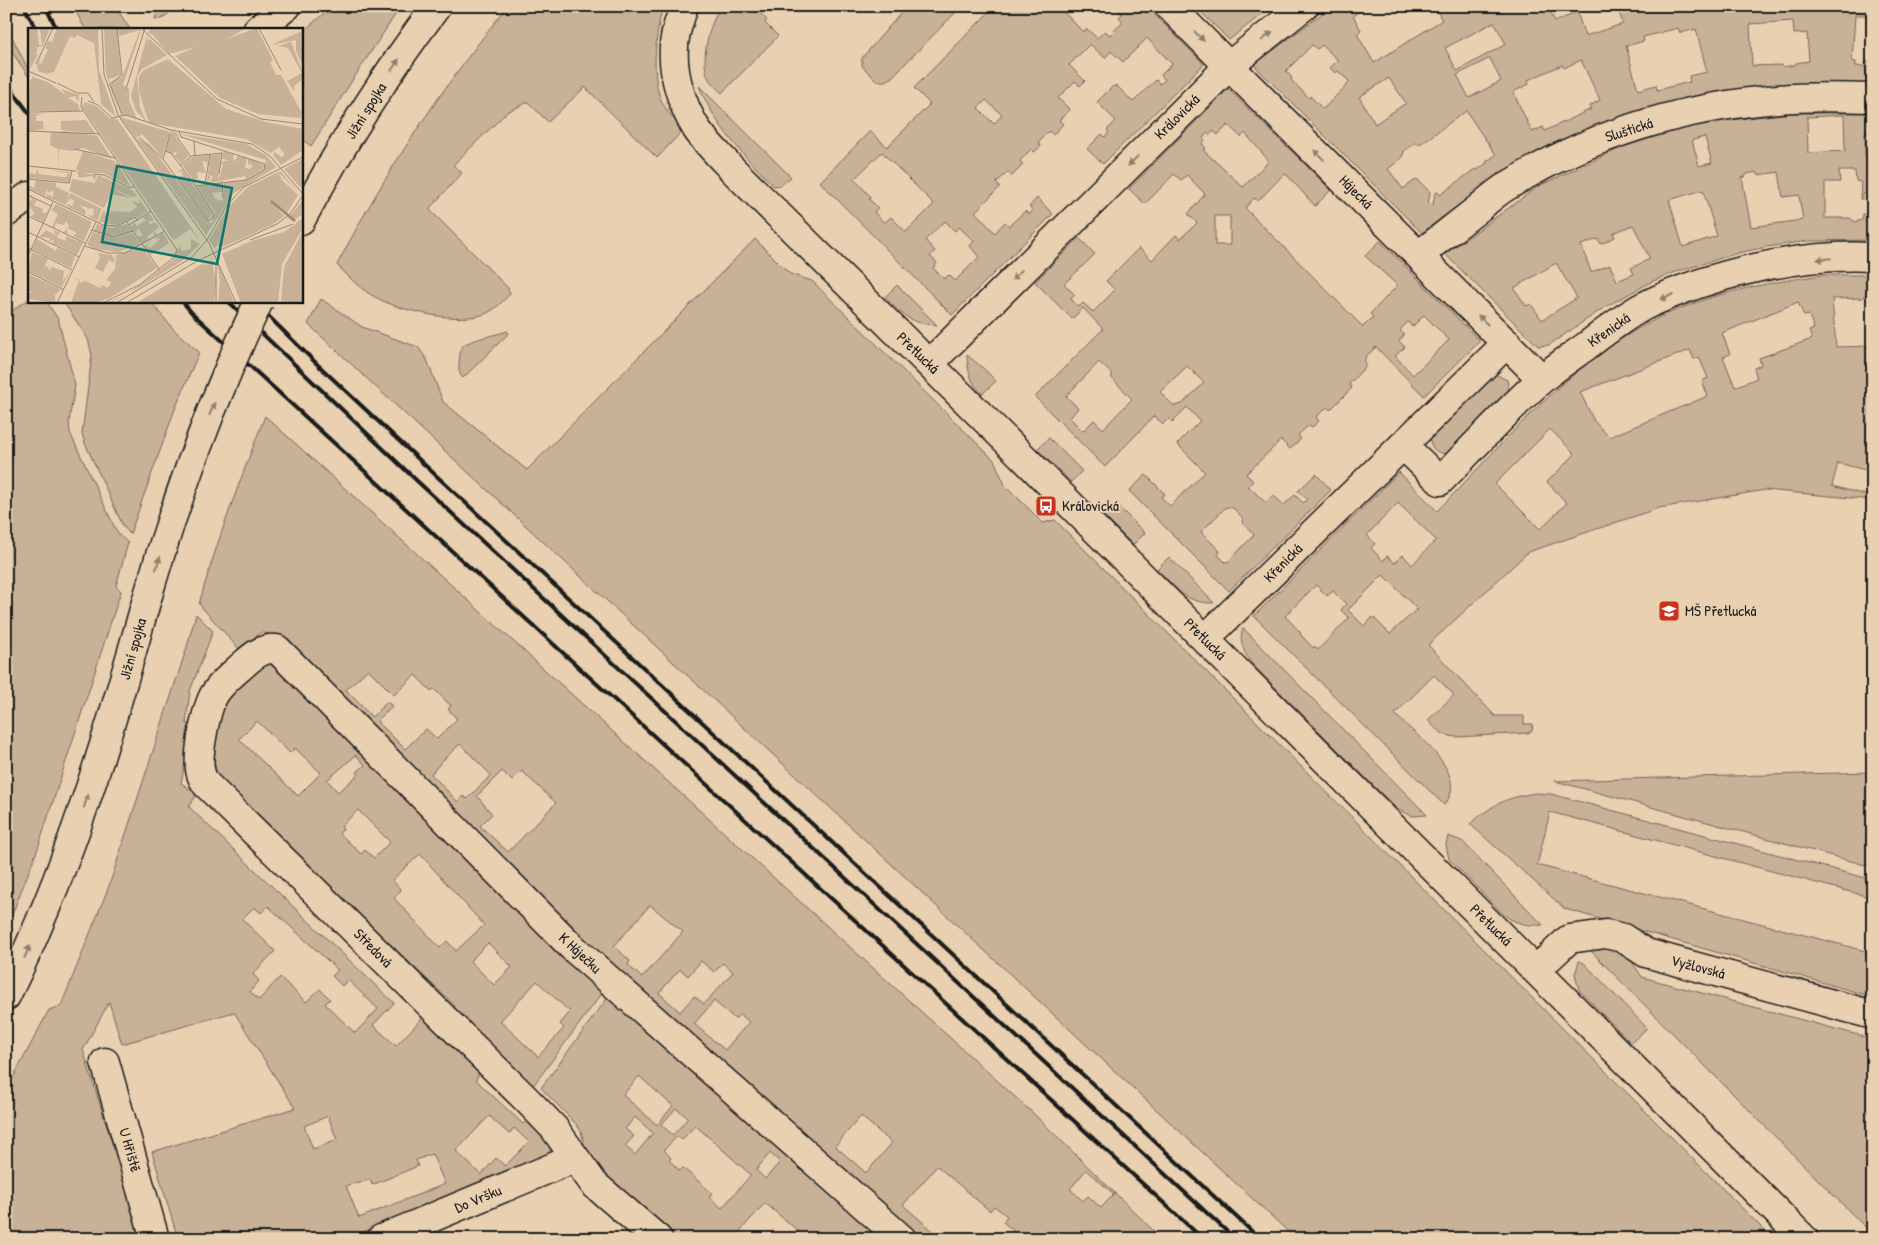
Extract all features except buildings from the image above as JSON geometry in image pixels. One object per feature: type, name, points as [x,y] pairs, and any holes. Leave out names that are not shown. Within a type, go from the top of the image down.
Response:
[{"type":"main road","points":[[259,28],[287,6]]},
{"type":"main road","name":"Jižní spojka","points":[[302,218],[386,77],[437,6]]},
{"type":"main road","name":"Přetlucká","points":[[684,6],[674,47],[675,71],[681,96],[696,128],[734,171],[1205,639],[1804,1239]]},
{"type":"main road","name":"Hájecká","points":[[1169,6],[1542,379]]},
{"type":"main road","name":"Královická","points":[[929,364],[1230,65],[1304,6]]},
{"type":"main road","name":"Sluštická","points":[[1419,255],[1507,186],[1547,163],[1626,130],[1687,112],[1715,107],[1794,98],[1873,98]]},
{"type":"main road","points":[[6,213],[28,197]]},
{"type":"main road","name":"Křenická","points":[[1403,445],[1440,481],[1542,379],[1606,331],[1643,307],[1687,288],[1733,273],[1778,264],[1829,258],[1873,257]]},
{"type":"main road","name":"Jižní spojka","points":[[6,996],[25,958],[56,883],[83,808],[110,725],[177,500],[199,440],[259,302]]},
{"type":"main road","name":"Křenická","points":[[1205,639],[1507,344]]},
{"type":"main road","name":"Středová","points":[[277,649],[270,648],[261,651],[245,663],[215,693],[204,722],[200,764],[201,773],[206,784],[528,1100],[554,1128],[594,1184],[658,1239]]},
{"type":"main road","name":"K Háječku","points":[[277,649],[572,947],[902,1239]]},
{"type":"main road","name":"Vyžlovská","points":[[1536,970],[1568,939],[1606,934],[1623,938],[1646,953],[1873,1015]]},
{"type":"main road","name":"U Hřiště","points":[[104,1062],[155,1239]]},
{"type":"main road","name":"Do Vršku","points":[[381,1239],[437,1228],[575,1158]]},
{"type":"shaded area","points":[[73,6],[115,6],[129,28],[84,28]]},
{"type":"shaded area","points":[[159,6],[177,6],[162,19],[155,19]]},
{"type":"shaded area","points":[[333,6],[401,6],[311,146],[302,141],[302,32]]},
{"type":"shaded area","points":[[508,6],[663,6],[656,41],[656,80],[662,102],[683,130],[657,158],[585,87],[548,122],[528,102],[507,112],[453,165],[462,173],[429,209],[508,288],[510,294],[487,313],[462,318],[430,315],[386,302],[364,290],[337,265],[374,197],[416,131],[460,67]]},
{"type":"shaded area","points":[[720,6],[753,6],[767,20],[765,23],[778,36],[722,93],[713,85],[705,67],[710,31]]},
{"type":"shaded area","points":[[907,6],[962,6],[892,77],[885,81],[877,81],[862,66],[862,58]]},
{"type":"shaded area","points":[[995,6],[1058,6],[1083,32],[1087,29],[1097,38],[1105,31],[1110,35],[1123,22],[1119,17],[1122,14],[1114,6],[1146,6],[1204,64],[1103,164],[1087,149],[1102,134],[1105,137],[1109,132],[1107,130],[1116,121],[1097,102],[1116,85],[1133,102],[1156,80],[1160,84],[1165,80],[1161,75],[1172,64],[1147,38],[1123,62],[1111,51],[1105,58],[1090,44],[1069,65],[1085,81],[1080,86],[1075,81],[1058,98],[1070,110],[1059,120],[1063,124],[1053,135],[1049,131],[1038,142],[1041,146],[1034,152],[1031,149],[1020,161],[1023,165],[1012,176],[1008,172],[996,183],[1000,187],[975,212],[995,233],[1005,222],[1009,226],[1025,211],[1029,215],[1033,210],[1029,207],[1037,198],[1053,214],[952,315],[820,182],[870,131],[887,147],[930,104],[914,88]],"holes":[[[986,100],[1002,115],[994,124],[978,108]],[[882,152],[934,204],[906,232],[891,217],[884,223],[874,212],[878,208],[869,199],[871,197],[854,179]],[[945,221],[955,231],[959,227],[974,241],[970,246],[979,257],[955,281],[949,275],[944,279],[933,268],[937,263],[930,256],[935,251],[925,240]]]},
{"type":"shaded area","points":[[1195,6],[1228,6],[1231,9],[1234,6],[1272,6],[1229,40]]},
{"type":"shaded area","points":[[1332,6],[1366,6],[1353,16],[1361,30],[1357,34],[1374,63],[1442,20],[1434,6],[1548,6],[1555,22],[1577,12],[1585,36],[1623,24],[1617,6],[1873,6],[1873,15],[1855,15],[1852,61],[1856,62],[1856,66],[1865,67],[1866,62],[1871,62],[1873,65],[1873,86],[1834,85],[1509,172],[1453,209],[1422,233],[1254,65]],"holes":[[[1793,21],[1794,34],[1807,33],[1809,61],[1783,67],[1782,65],[1752,66],[1750,24]],[[1494,22],[1506,44],[1457,71],[1445,48]],[[1678,28],[1680,33],[1696,29],[1707,72],[1689,76],[1690,82],[1657,90],[1656,85],[1638,90],[1626,46],[1644,41],[1643,37]],[[1312,45],[1317,49],[1322,45],[1338,60],[1330,68],[1335,73],[1338,71],[1350,82],[1323,109],[1310,96],[1309,98],[1291,80],[1292,78],[1286,71]],[[1490,58],[1501,81],[1469,98],[1457,75]],[[1581,60],[1600,100],[1590,106],[1591,109],[1545,131],[1543,127],[1532,132],[1513,92],[1529,84],[1528,80],[1562,65],[1564,68]],[[1389,78],[1406,103],[1375,124],[1359,97]],[[1466,111],[1496,155],[1440,195],[1438,192],[1435,193],[1433,205],[1428,204],[1430,192],[1417,179],[1403,189],[1388,169],[1402,158],[1404,151],[1417,142],[1419,145]]]},
{"type":"shaded area","points":[[6,25],[28,69],[28,76],[6,43]]},
{"type":"shaded area","points":[[699,86],[791,177],[781,185],[774,186],[731,140],[713,114]]},
{"type":"shaded area","points":[[1228,89],[1331,190],[1315,206],[1284,174],[1258,201],[1254,198],[1245,208],[1363,327],[1373,317],[1370,314],[1396,287],[1396,284],[1365,256],[1380,241],[1480,341],[1424,396],[1376,347],[1365,357],[1365,367],[1349,384],[1352,388],[1330,410],[1327,407],[1316,417],[1319,421],[1312,427],[1309,425],[1298,435],[1301,439],[1290,449],[1281,440],[1246,474],[1253,481],[1248,486],[1266,503],[1273,495],[1284,505],[1295,495],[1303,503],[1307,499],[1298,491],[1316,474],[1331,490],[1229,591],[1129,491],[1146,475],[1165,494],[1161,497],[1170,506],[1205,472],[1177,444],[1200,421],[1187,407],[1172,422],[1169,418],[1163,424],[1154,416],[1105,467],[1035,397],[1103,329],[1083,308],[1072,319],[1035,282],[1079,238],[1095,254],[1064,284],[1075,295],[1071,299],[1079,307],[1083,303],[1093,312],[1115,290],[1106,281],[1139,248],[1152,260],[1176,235],[1180,239],[1197,223],[1188,214],[1205,194],[1187,175],[1181,180],[1174,174],[1145,204],[1129,189]],"holes":[[[1228,125],[1241,137],[1245,133],[1269,161],[1243,187],[1203,150],[1206,148],[1202,144],[1205,140],[1203,138],[1208,132],[1210,135],[1213,131],[1218,135]],[[1215,216],[1230,216],[1230,245],[1215,245]],[[1424,315],[1449,340],[1413,375],[1395,356],[1405,347],[1399,341],[1404,335],[1400,330],[1408,322],[1412,327]],[[1099,362],[1113,375],[1111,377],[1132,399],[1103,429],[1094,420],[1083,431],[1070,418],[1078,408],[1066,396]],[[1187,366],[1204,383],[1182,404],[1174,406],[1160,392]],[[1226,507],[1233,508],[1243,518],[1243,523],[1254,535],[1228,562],[1225,562],[1218,555],[1220,551],[1201,532]]]},
{"type":"shaded area","points":[[1792,113],[1873,113],[1873,133],[1865,133],[1865,157],[1873,157],[1873,240],[1808,241],[1767,247],[1738,253],[1676,272],[1651,282],[1605,307],[1549,345],[1538,346],[1445,254],[1539,186],[1623,147],[1704,123]],"holes":[[[1844,115],[1845,151],[1808,153],[1807,117]],[[1705,137],[1712,163],[1699,166],[1692,140]],[[1839,171],[1855,171],[1856,181],[1861,182],[1860,199],[1863,199],[1863,194],[1869,194],[1869,214],[1863,214],[1862,220],[1855,222],[1850,218],[1825,218],[1825,182],[1840,182]],[[1756,172],[1758,175],[1779,172],[1783,197],[1799,195],[1803,220],[1751,227],[1742,178],[1747,174]],[[1703,190],[1717,236],[1683,247],[1669,200]],[[1633,225],[1650,259],[1631,268],[1634,274],[1617,281],[1610,265],[1591,272],[1581,245],[1598,239],[1601,244],[1615,237],[1613,233]],[[1556,263],[1577,298],[1542,320],[1531,304],[1526,306],[1514,288]]]},
{"type":"shaded area","points":[[755,239],[790,274],[812,281],[994,460],[1005,485],[1043,523],[1055,520],[1773,1239],[1296,1239],[308,324],[321,299],[362,327],[418,347],[427,360],[443,402],[527,470]]},
{"type":"shaded area","points":[[1822,275],[1873,275],[1873,295],[1864,295],[1863,298],[1832,299],[1836,347],[1873,346],[1873,472],[1838,463],[1832,486],[1873,497],[1873,500],[1765,490],[1659,508],[1528,552],[1428,645],[1495,716],[1524,716],[1524,724],[1533,724],[1532,731],[1528,733],[1457,737],[1441,732],[1428,720],[1454,695],[1434,675],[1395,714],[1437,755],[1446,768],[1451,780],[1451,793],[1444,805],[1254,616],[1399,472],[1437,511],[1548,397],[1610,347],[1643,326],[1696,302],[1767,284]],"holes":[[[1798,302],[1804,316],[1809,315],[1814,329],[1809,331],[1812,339],[1759,358],[1761,365],[1754,368],[1757,378],[1735,387],[1723,357],[1730,354],[1722,333]],[[1690,350],[1694,359],[1699,357],[1708,378],[1702,381],[1708,396],[1609,437],[1594,421],[1580,392]],[[1550,429],[1575,454],[1547,482],[1567,503],[1540,529],[1495,484]],[[1398,503],[1436,540],[1412,565],[1403,555],[1395,563],[1387,556],[1383,561],[1371,548],[1375,544],[1367,535]],[[1383,575],[1417,609],[1390,634],[1373,617],[1364,626],[1348,610]],[[1316,585],[1327,596],[1333,591],[1346,604],[1341,610],[1349,618],[1318,650],[1315,646],[1313,648],[1285,616]]]},
{"type":"shaded area","points":[[897,285],[937,325],[920,323],[902,314],[885,297]]},
{"type":"shaded area","points":[[28,300],[28,302],[47,302],[58,319],[75,385],[69,421],[70,433],[115,528],[128,543],[116,586],[121,591],[38,848],[6,930],[6,315]]},
{"type":"shaded area","points":[[64,302],[151,302],[174,330],[199,352],[175,409],[130,534],[123,526],[82,434],[92,355],[88,339]]},
{"type":"shaded area","points":[[507,331],[509,333],[463,378],[459,369],[462,347],[475,340]]},
{"type":"shaded area","points":[[967,355],[996,381],[982,394],[970,376]]},
{"type":"shaded area","points":[[1495,374],[1507,380],[1509,391],[1452,451],[1440,453],[1436,451],[1431,445],[1430,435]]},
{"type":"shaded area","points":[[265,416],[1035,1115],[1162,1239],[1007,1239],[1014,1231],[1003,1222],[1007,1216],[994,1206],[990,1211],[937,1166],[903,1205],[942,1239],[921,1239],[634,988],[274,636],[262,632],[239,649],[199,604],[221,533]],"holes":[[[368,669],[394,695],[415,675],[431,691],[434,689],[451,706],[448,709],[457,719],[437,739],[426,729],[405,749],[377,721],[392,706],[387,702],[372,717],[346,690]],[[460,744],[491,775],[467,799],[463,796],[458,802],[431,774]],[[502,771],[512,781],[522,771],[556,803],[508,852],[480,826],[492,814],[477,796]],[[650,905],[683,932],[642,978],[628,965],[630,961],[614,946]],[[701,961],[714,972],[723,963],[733,972],[704,1004],[694,996],[680,1012],[659,993],[680,969],[688,976]],[[714,1001],[735,1019],[740,1014],[749,1022],[725,1050],[694,1024]],[[861,1116],[892,1143],[866,1173],[835,1146]],[[1086,1170],[1114,1194],[1101,1208],[1088,1196],[1083,1201],[1070,1189]]]},
{"type":"shaded area","points":[[1049,438],[1082,471],[1071,482],[1037,449]]},
{"type":"shaded area","points":[[1117,505],[1145,533],[1133,545],[1105,517]]},
{"type":"shaded area","points":[[1169,557],[1214,603],[1204,603],[1188,597],[1157,569]]},
{"type":"shaded area","points":[[196,614],[213,631],[190,691],[186,723],[193,725],[181,783],[197,794],[189,807],[394,1003],[373,1025],[396,1046],[427,1013],[483,1067],[476,1079],[480,1084],[523,1124],[529,1118],[541,1130],[549,1143],[550,1154],[346,1239],[178,1239],[152,1152],[295,1108],[234,1012],[122,1044],[109,1002],[83,1050],[142,1239],[6,1239],[6,1091],[49,1010],[61,1006],[109,886]],"holes":[[[268,906],[338,970],[332,976],[342,986],[348,980],[378,1009],[355,1033],[325,1004],[330,999],[320,989],[306,1002],[280,977],[259,1000],[250,992],[259,981],[253,974],[275,951],[242,919],[254,907],[261,913]],[[328,1116],[337,1140],[313,1149],[304,1126]],[[489,1116],[509,1134],[514,1128],[529,1142],[505,1166],[496,1158],[481,1175],[456,1151]],[[432,1154],[445,1184],[359,1218],[346,1186],[370,1179],[372,1185],[418,1166],[416,1160]]]},
{"type":"shaded area","points":[[1243,628],[1427,815],[1413,816],[1398,810],[1254,666],[1243,648],[1241,639]]},
{"type":"shaded area","points":[[273,660],[603,992],[530,1090],[450,1012],[455,1006],[221,782],[214,762],[214,750],[217,725],[225,703],[246,681]],"holes":[[[257,721],[290,753],[295,748],[321,773],[298,796],[239,739]],[[356,755],[365,765],[357,772],[359,774],[338,792],[327,780]],[[358,810],[390,842],[374,858],[365,850],[361,854],[339,833],[343,829],[341,826]],[[420,854],[484,925],[456,951],[447,941],[440,948],[394,898],[401,890],[392,880]],[[488,943],[512,967],[494,985],[470,961]],[[537,981],[570,1012],[560,1024],[564,1028],[538,1057],[500,1021]]]},
{"type":"shaded area","points":[[1873,772],[1873,867],[1555,781]]},
{"type":"shaded area","points":[[1536,793],[1551,794],[1873,880],[1873,898],[1550,812],[1537,865],[1873,953],[1873,997],[1565,909],[1470,824],[1500,803]]},
{"type":"shaded area","points":[[1448,836],[1462,841],[1543,925],[1522,924],[1503,914],[1449,859],[1446,845]]},
{"type":"shaded area","points":[[1598,945],[1625,951],[1642,977],[1873,1039],[1873,1235],[1589,949]]},
{"type":"shaded area","points":[[1579,961],[1584,963],[1647,1028],[1631,1043],[1579,990],[1575,974]]},
{"type":"shaded area","points":[[609,996],[887,1239],[802,1239],[804,1236],[765,1203],[733,1239],[673,1239],[610,1184],[585,1148],[581,1131],[576,1124],[541,1088]],"holes":[[[639,1076],[673,1106],[657,1125],[623,1095]],[[676,1108],[688,1118],[673,1135],[661,1125]],[[635,1117],[653,1133],[635,1155],[625,1146],[634,1136],[625,1129]],[[695,1125],[751,1175],[722,1208],[709,1197],[712,1193],[683,1168],[680,1171],[669,1160],[671,1158],[664,1150],[677,1136],[682,1140]],[[770,1153],[780,1162],[765,1179],[756,1170]]]},
{"type":"railway","points":[[24,6],[35,28]]},
{"type":"railway","points":[[45,6],[56,28]]},
{"type":"railway","points":[[6,82],[28,112]]},
{"type":"railway","points":[[183,302],[192,313],[1203,1239]]},
{"type":"railway","points":[[229,302],[416,480],[1235,1239]]},
{"type":"railway","points":[[254,302],[428,468],[1260,1239]]},
{"type":"place","name":"Královická","points":[[1046,506]]},
{"type":"place","name":"MŠ Přetlucká","points":[[1669,611]]}]
